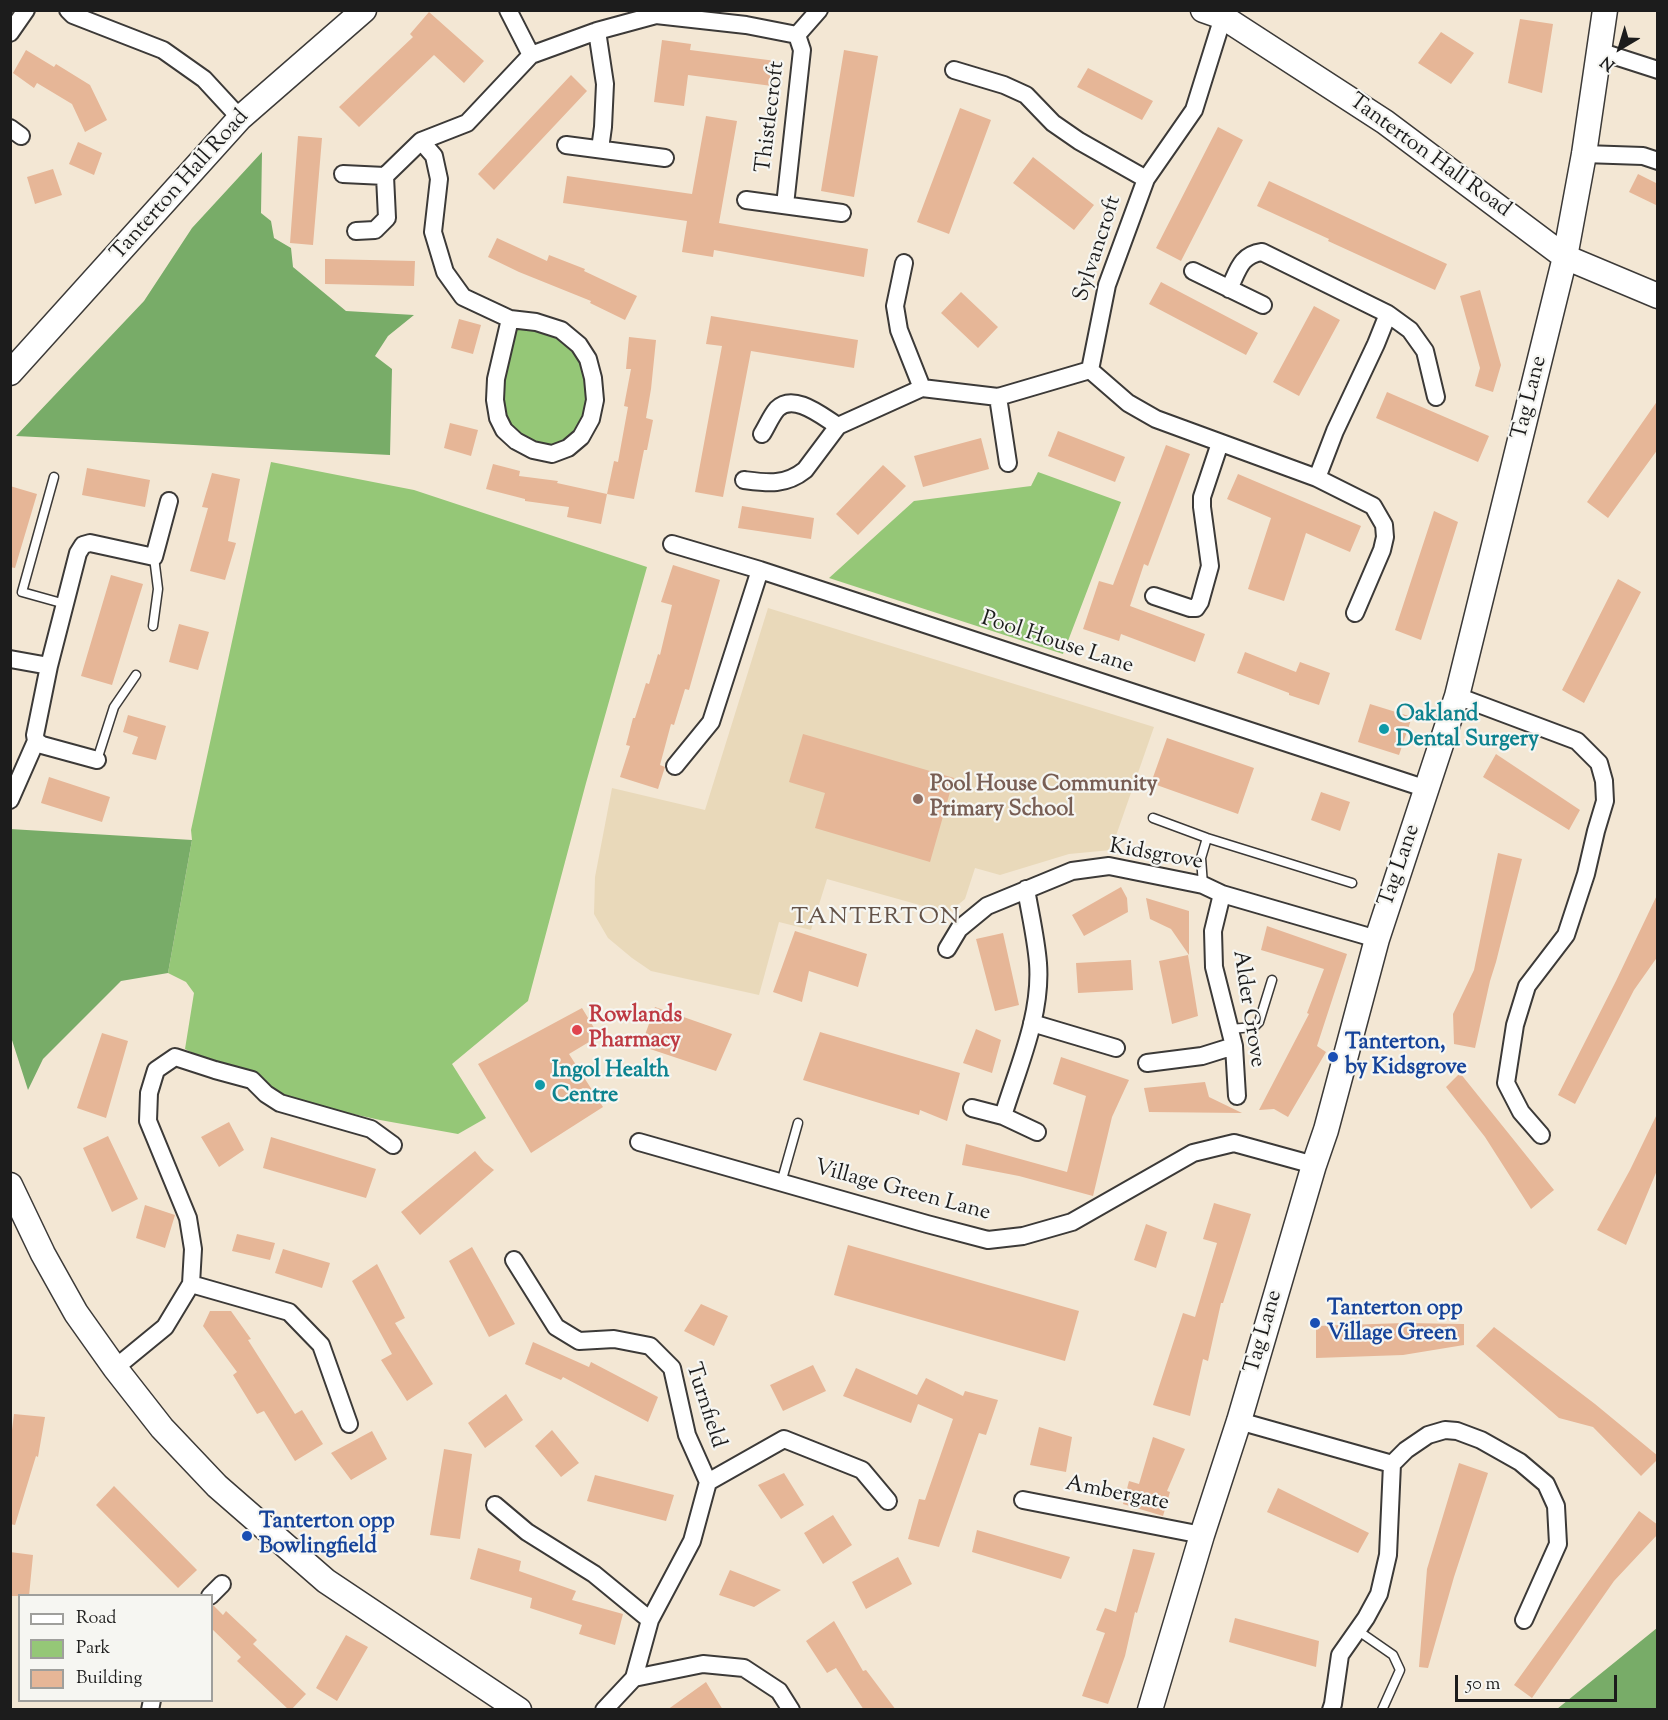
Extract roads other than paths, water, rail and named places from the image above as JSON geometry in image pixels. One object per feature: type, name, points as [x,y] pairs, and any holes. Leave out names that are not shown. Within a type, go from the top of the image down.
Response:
[{"type":"main road","name":"Tanterton Hall Road","points":[[10,374],[240,118],[364,10]]},
{"type":"main road","name":"Tag Lane","points":[[1150,1710],[1326,1130],[1377,939],[1457,696],[1565,257],[1584,154],[1605,10]]},
{"type":"main road","name":"Tanterton Hall Road","points":[[1213,14],[1385,122],[1565,257],[1658,296]]},
{"type":"main road","points":[[10,1185],[43,1254],[76,1313],[162,1428],[217,1486],[291,1552],[336,1587],[519,1710]]},
{"type":"street","points":[[10,33],[26,10]]},
{"type":"street","points":[[68,10],[73,15],[163,50],[204,78],[240,118]]},
{"type":"street","points":[[508,10],[531,55]]},
{"type":"street","name":"Thistlecroft","points":[[797,35],[819,10]]},
{"type":"street","name":"Sylvancroft","points":[[1090,370],[1107,285],[1146,179],[1194,110],[1213,14]]},
{"type":"street","name":"Thistlecroft","points":[[385,176],[421,141],[467,123],[531,55],[597,31],[656,15],[746,25],[797,35]]},
{"type":"street","points":[[597,31],[604,84],[600,149]]},
{"type":"street","name":"Thistlecroft","points":[[785,205],[802,50],[797,35]]},
{"type":"street","points":[[1599,51],[1658,70]]},
{"type":"street","name":"Sylvancroft","points":[[954,70],[1004,85],[1026,95],[1053,123],[1079,141],[1146,179]]},
{"type":"street","points":[[421,141],[434,156],[439,179],[433,232],[445,272],[463,297],[510,319],[536,322],[561,330],[579,345],[588,359],[596,400],[591,419],[581,437],[568,448],[552,453],[533,450],[516,441],[504,430],[498,418],[495,400],[496,379],[510,319]]},
{"type":"street","points":[[566,145],[665,158]]},
{"type":"street","points":[[1584,154],[1643,156],[1658,161]]},
{"type":"street","points":[[343,174],[385,176],[387,218],[375,230],[356,231]]},
{"type":"street","name":"Thistlecroft","points":[[746,200],[842,213]]},
{"type":"street","points":[[1229,289],[1245,257],[1252,253],[1262,252],[1388,314],[1410,330],[1425,351],[1436,397]]},
{"type":"street","points":[[904,263],[895,306],[899,330],[922,388]]},
{"type":"street","points":[[1193,271],[1263,305]]},
{"type":"street","points":[[1317,478],[1388,314]]},
{"type":"street","points":[[744,480],[770,484],[798,476],[838,426],[922,388],[998,397],[1090,370],[1128,403],[1156,419],[1317,478],[1373,506],[1384,525],[1385,537],[1382,550],[1355,613]]},
{"type":"street","points":[[998,397],[1008,463]]},
{"type":"street","points":[[762,434],[778,408],[787,403],[798,402],[838,426]]},
{"type":"street","points":[[1154,596],[1190,608],[1196,608],[1200,602],[1210,566],[1202,496],[1220,443]]},
{"type":"street","points":[[10,800],[36,741],[35,735],[49,666],[78,553],[83,545],[90,543],[154,557],[169,501]]},
{"type":"street","name":"Pool House Lane","points":[[672,544],[760,570],[1427,789]]},
{"type":"street","points":[[675,765],[711,722],[760,570]]},
{"type":"street","points":[[10,659],[49,666]]},
{"type":"street","points":[[1457,696],[1577,741],[1599,763],[1604,781],[1605,801],[1586,874],[1566,935],[1527,986],[1515,1024],[1506,1083],[1521,1112],[1541,1135]]},
{"type":"street","points":[[36,741],[42,745],[97,760]]},
{"type":"street","name":"Kidsgrove","points":[[947,949],[960,929],[986,907],[1072,871],[1109,866],[1203,885],[1222,894],[1377,939]]},
{"type":"street","points":[[1003,1116],[1032,1023],[1037,994],[1038,964],[1026,889]]},
{"type":"street","name":"Alder Grove","points":[[1222,894],[1213,931],[1214,967],[1234,1046],[1237,1096]]},
{"type":"street","points":[[1032,1023],[1116,1047]]},
{"type":"street","points":[[1147,1063],[1202,1056],[1234,1046]]},
{"type":"street","points":[[115,1368],[165,1326],[190,1284],[193,1249],[188,1218],[148,1121],[149,1092],[156,1070],[175,1057],[252,1080],[266,1094],[280,1103],[371,1129],[393,1145]]},
{"type":"street","points":[[972,1108],[1003,1116],[1037,1132]]},
{"type":"street","name":"Village Green Lane","points":[[639,1142],[988,1240],[1023,1236],[1072,1222],[1193,1153],[1234,1143],[1314,1165]]},
{"type":"street","name":"Turnfield","points":[[514,1260],[556,1327],[579,1341],[614,1339],[650,1346],[672,1368],[687,1435],[708,1482],[692,1541],[650,1620],[634,1678],[604,1710]]},
{"type":"street","points":[[190,1284],[290,1312],[321,1345],[350,1424]]},
{"type":"street","points":[[1239,1421],[1392,1464]]},
{"type":"street","points":[[1330,1710],[1333,1704],[1340,1655],[1379,1594],[1388,1555],[1392,1464],[1406,1450],[1428,1435],[1445,1430],[1457,1431],[1480,1440],[1520,1462],[1546,1484],[1556,1506],[1558,1544],[1524,1620]]},
{"type":"street","name":"Turnfield","points":[[708,1482],[784,1439],[862,1470],[888,1502]]},
{"type":"street","name":"Ambergate","points":[[1023,1500],[1202,1536]]},
{"type":"street","points":[[495,1504],[527,1532],[594,1574],[650,1620]]},
{"type":"street","points":[[634,1678],[703,1664],[744,1668],[779,1691],[791,1710]]},
{"type":"lane","points":[[54,477],[22,592],[66,604]]},
{"type":"lane","points":[[153,626],[158,589],[154,557]]},
{"type":"lane","points":[[97,760],[114,707],[136,675]]},
{"type":"lane","points":[[1153,818],[1207,838],[1352,883]]},
{"type":"lane","points":[[1203,885],[1201,858],[1207,838]]},
{"type":"lane","points":[[1230,1029],[1254,1027],[1259,1022],[1272,980]]},
{"type":"lane","points":[[781,1183],[798,1123]]},
{"type":"lane","points":[[1357,1630],[1393,1655],[1400,1670],[1382,1710]]},
{"type":"place","name":"Oakland Dental Surgery","points":[[1384,729]]},
{"type":"place","name":"Pool House Community Primary School","points":[[918,799]]},
{"type":"place","name":"Rowlands Pharmacy","points":[[577,1030]]},
{"type":"place","name":"Tanterton, by Kidsgrove","points":[[1333,1057]]},
{"type":"place","name":"Ingol Health Centre","points":[[540,1085]]},
{"type":"place","name":"Tanterton opp Village Green","points":[[1315,1323]]},
{"type":"place","name":"Tanterton opp Bowlingfield","points":[[247,1536]]},
{"type":"district","name":"TANTERTON","points":[[876,919]]}]
